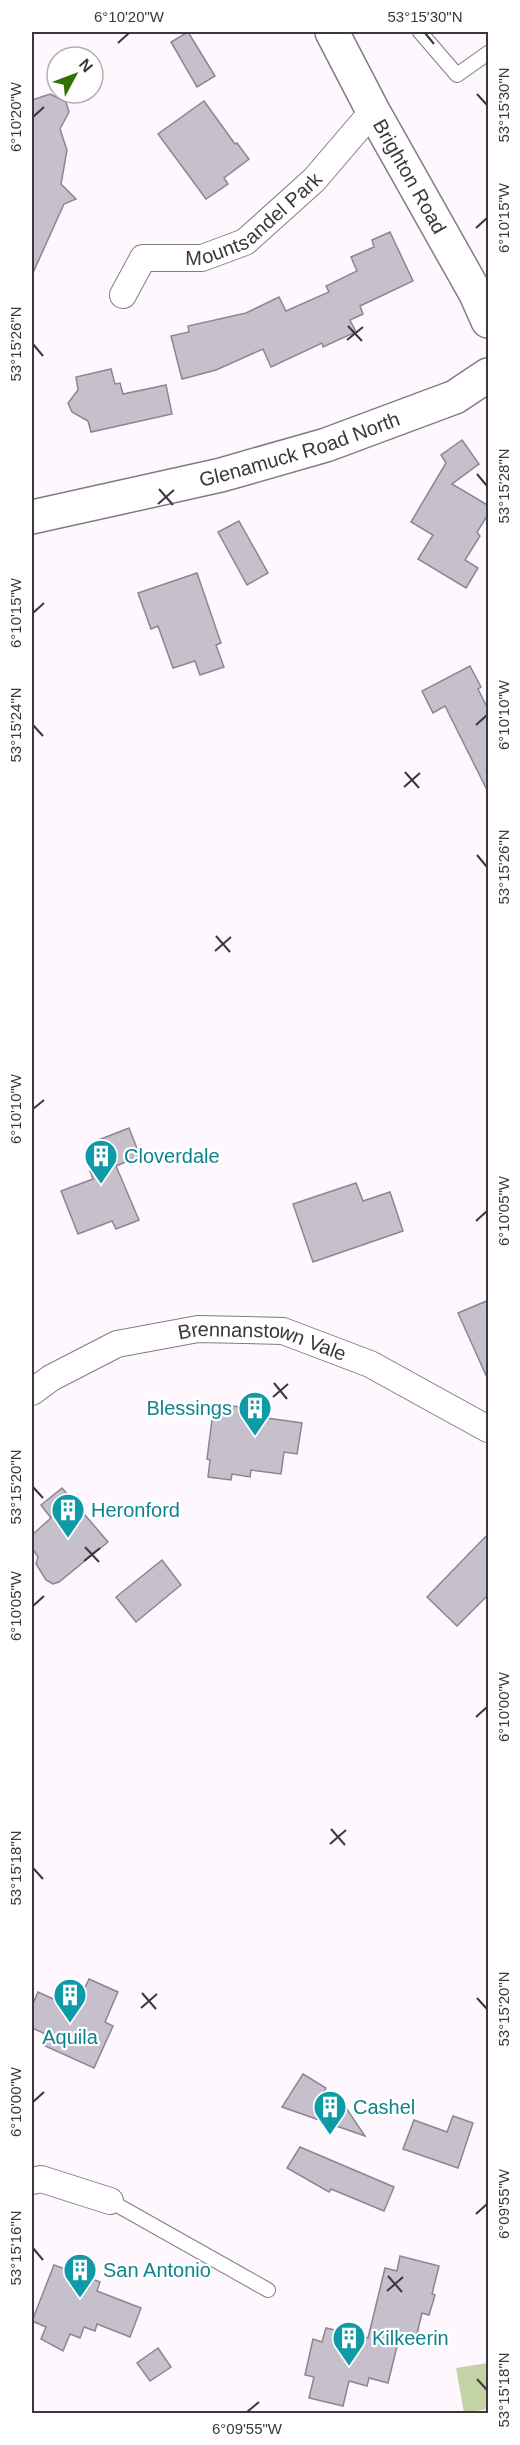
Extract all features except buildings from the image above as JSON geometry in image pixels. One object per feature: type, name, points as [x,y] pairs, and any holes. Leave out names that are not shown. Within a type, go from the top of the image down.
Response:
[{"type":"main road","name":"Brighton Road","points":[[332,32],[373,111],[471,284],[489,321]]},
{"type":"main road","name":"Glenamuck Road North","points":[[32,518],[221,475],[326,445],[455,397],[489,375]]},
{"type":"street","name":"Mountsandel Park","points":[[123,295],[143,258],[202,258],[245,242],[314,180],[373,111]]},
{"type":"street","name":"Brennanstown Vale","points":[[32,1392],[51,1378],[117,1344],[198,1329],[283,1331],[370,1364],[489,1429]]},
{"type":"street","points":[[32,2181],[41,2179],[110,2201]]},
{"type":"lane","points":[[420,32],[458,75],[489,53]]},
{"type":"lane","points":[[110,2201],[268,2290]]},
{"type":"green space","points":[[488,2363],[488,2409],[464,2413],[456,2368]]},
{"type":"place","name":"Cloverdale","points":[[101,1185]]},
{"type":"place","name":"Blessings","points":[[255,1437]]},
{"type":"place","name":"Heronford","points":[[68,1539]]},
{"type":"place","name":"Aquila","points":[[70,2024]]},
{"type":"place","name":"Cashel","points":[[330,2136]]},
{"type":"place","name":"San Antonio","points":[[80,2299]]},
{"type":"place","name":"Kilkeerin","points":[[349,2367]]}]
